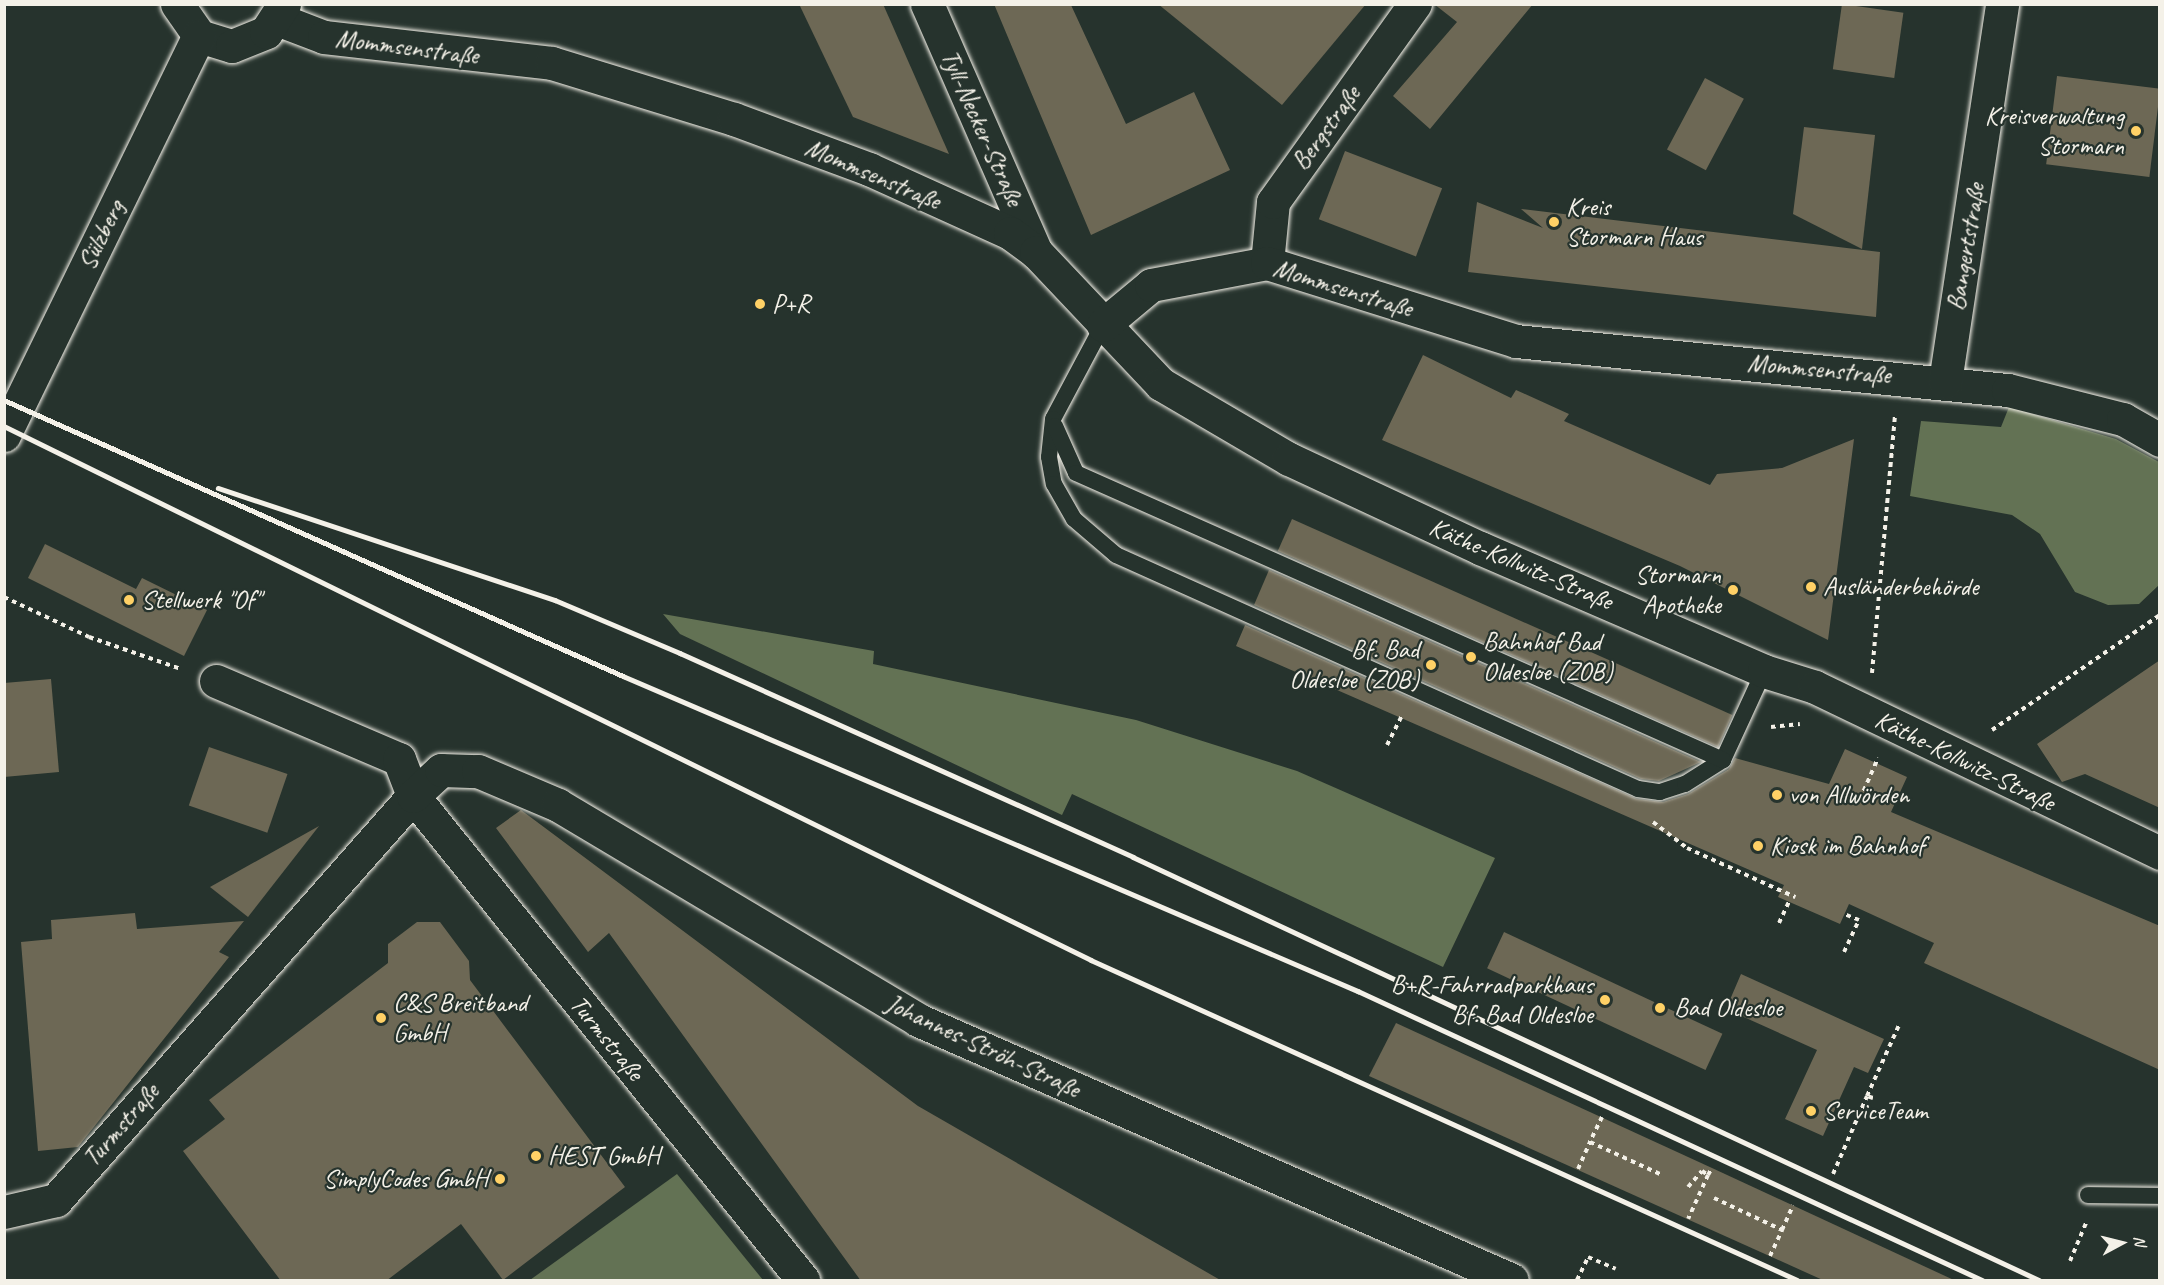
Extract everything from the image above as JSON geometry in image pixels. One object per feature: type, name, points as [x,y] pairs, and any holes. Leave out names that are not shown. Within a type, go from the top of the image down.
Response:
[{"type":"street","points":[[177,4],[199,36],[224,45],[250,42],[280,12]]},
{"type":"street","name":"Tyll-Necker-Straße","points":[[927,4],[1036,252]]},
{"type":"street","name":"Bergstraße","points":[[1267,263],[1273,202],[1415,4]]},
{"type":"street","name":"Bangertstraße","points":[[1945,382],[2002,4]]},
{"type":"street","name":"Mommsenstraße","points":[[280,12],[324,37],[552,63],[734,119],[869,169],[1010,233],[1036,252],[1103,325],[1151,285],[1267,263],[1516,341],[1945,382],[2069,404],[2123,419],[2160,440]]},
{"type":"street","name":"Sülzberg","points":[[4,435],[199,36]]},
{"type":"street","name":"Käthe-Kollwitz-Straße","points":[[1103,325],[1161,384],[1289,459],[1764,671],[1815,687],[2160,853]]},
{"type":"street","name":"Turmstraße","points":[[216,681],[399,759],[413,796],[803,1281]]},
{"type":"street","name":"Johannes-Ströh-Straße","points":[[413,796],[441,770],[478,771],[558,805],[918,1020],[1512,1281]]},
{"type":"street","name":"Turmstraße","points":[[4,1212],[56,1200],[413,796]]},
{"type":"lane","points":[[1103,325],[1053,419],[1049,458],[1054,484],[1074,519],[1116,555],[1638,789],[1659,792],[1685,784],[1723,760],[1764,671]]},
{"type":"lane","points":[[1053,419],[1076,472],[1723,760]]},
{"type":"lane","points":[[2093,1195],[2160,1196]]},
{"type":"path","points":[[1860,799],[1890,724],[1871,684],[1891,452]]},
{"type":"path","points":[[4,597],[89,637],[216,681]]},
{"type":"path","points":[[1955,756],[2160,615]]},
{"type":"path","points":[[1723,760],[1763,728],[1808,723]]},
{"type":"path","points":[[1649,820],[1687,848],[1795,897]]},
{"type":"path","points":[[1779,923],[1789,902]]},
{"type":"path","points":[[1844,952],[1859,920],[1845,914]]},
{"type":"path","points":[[1833,1174],[1899,1024]]},
{"type":"path","points":[[1879,1050],[1886,1053]]},
{"type":"path","points":[[1867,1096],[1872,1098]]},
{"type":"path","points":[[1578,1169],[1602,1117]]},
{"type":"path","points":[[1590,1142],[1662,1175]]},
{"type":"path","points":[[1688,1219],[1712,1168]]},
{"type":"path","points":[[1688,1187],[1702,1171],[1708,1174]]},
{"type":"path","points":[[2070,1261],[2093,1195]]},
{"type":"path","points":[[1714,1198],[1782,1230]]},
{"type":"path","points":[[1770,1256],[1793,1205]]},
{"type":"path","points":[[1577,1281],[1588,1257],[1616,1269]]},
{"type":"green space","points":[[2009,407],[2116,439],[2159,462],[2159,585],[2139,604],[2108,605],[2075,592],[2040,534],[2012,515],[1910,496],[1921,421],[2001,427]]},
{"type":"green space","points":[[663,614],[874,651],[873,664],[1136,720],[1297,771],[1495,858],[1443,967],[1072,794],[1062,815],[680,634]]},
{"type":"green space","points":[[677,1174],[763,1280],[530,1280]]},
{"type":"building","points":[[799,4],[883,4],[949,154],[853,117]]},
{"type":"building","points":[[994,4],[1071,5],[1126,124],[1194,92],[1230,170],[1091,235]]},
{"type":"building","points":[[1158,4],[1366,4],[1282,105]]},
{"type":"building","points":[[1434,4],[1533,4],[1430,129],[1393,96],[1457,22]]},
{"type":"building","points":[[1842,4],[1903,13],[1894,78],[1833,69]]},
{"type":"building","points":[[2057,76],[2160,89],[2149,177],[2046,164]]},
{"type":"building","points":[[1705,78],[1744,99],[1706,170],[1667,150]]},
{"type":"building","points":[[1804,127],[1875,135],[1862,249],[1793,214]]},
{"type":"building","points":[[1345,151],[1442,188],[1416,256],[1319,219]]},
{"type":"building","name":"Kreis Stormarn Haus","points":[[1477,202],[1543,228],[1521,209],[1880,252],[1876,317],[1468,272]]},
{"type":"building","points":[[1423,355],[1511,398],[1516,390],[1569,414],[1564,421],[1710,485],[1717,474],[1782,468],[1854,439],[1828,640],[1680,566],[1382,440]]},
{"type":"building","points":[[1292,519],[1732,715],[1718,747],[1278,551]]},
{"type":"building","name":"Stellwerk \"Of\"","points":[[45,544],[136,589],[142,578],[207,610],[184,656],[28,578]]},
{"type":"building","points":[[1269,570],[1701,762],[1659,781],[1641,779],[1254,605]]},
{"type":"building","points":[[1245,625],[1637,799],[1663,802],[1688,794],[1729,769],[1735,758],[1829,784],[1845,749],[1907,777],[1891,812],[2160,926],[2160,1070],[1924,963],[1934,943],[1849,904],[1840,924],[1778,897],[1784,885],[1236,646]]},
{"type":"building","points":[[2160,660],[2160,808],[2085,774],[2062,782],[2037,744]]},
{"type":"building","points":[[51,679],[59,772],[4,777],[4,683]]},
{"type":"building","points":[[209,747],[287,774],[267,833],[189,806]]},
{"type":"building","points":[[521,810],[918,1106],[1222,1281],[861,1281],[609,933],[588,952],[496,828]]},
{"type":"building","points":[[319,826],[248,917],[210,887]]},
{"type":"building","points":[[135,913],[137,929],[244,921],[219,952],[229,957],[78,1147],[38,1151],[21,942],[52,939],[51,920]]},
{"type":"building","points":[[417,922],[440,922],[469,961],[470,980],[625,1187],[503,1280],[461,1224],[386,1281],[281,1281],[183,1151],[225,1119],[209,1100],[388,963],[388,944]]},
{"type":"building","name":"B+R-Fahrradparkhaus Bf. Bad Oldesloe","points":[[1504,932],[1722,1034],[1706,1070],[1487,968]]},
{"type":"building","points":[[1741,974],[1884,1039],[1868,1073],[1854,1067],[1823,1136],[1785,1119],[1817,1050],[1726,1009]]},
{"type":"building","points":[[1396,1023],[1956,1281],[1825,1281],[1369,1076]]},
{"type":"railway","points":[[4,400],[623,676],[1358,991],[1982,1280]]},
{"type":"railway","points":[[4,426],[1091,960],[1797,1280]]},
{"type":"railway","points":[[218,488],[555,600],[680,653],[1133,857],[2039,1280]]},
{"type":"place","name":"Kreisverwaltung Stormarn","points":[[2136,131]]},
{"type":"place","name":"Kreis Stormarn Haus","points":[[1554,222]]},
{"type":"place","name":"P+R","points":[[760,304]]},
{"type":"place","name":"Ausländerbehörde","points":[[1811,587]]},
{"type":"place","name":"Stormarn Apotheke","points":[[1733,590]]},
{"type":"place","name":"Stellwerk \"Of\"","points":[[129,600]]},
{"type":"place","name":"Bahnhof Bad Oldesloe (ZOB)","points":[[1471,657]]},
{"type":"place","name":"Bf. Bad Oldesloe (ZOB)","points":[[1431,665]]},
{"type":"place","name":"von Allwörden","points":[[1777,795]]},
{"type":"place","name":"Kiosk im Bahnhof","points":[[1758,846]]},
{"type":"place","name":"B+R-Fahrradparkhaus Bf. Bad Oldesloe","points":[[1605,1000]]},
{"type":"place","name":"Bad Oldesloe","points":[[1660,1008]]},
{"type":"place","name":"C&S Breitband GmbH","points":[[381,1018]]},
{"type":"place","name":"ServiceTeam","points":[[1811,1111]]},
{"type":"place","name":"HEST GmbH","points":[[536,1156]]},
{"type":"place","name":"SimplyCodes GmbH","points":[[500,1179]]}]
